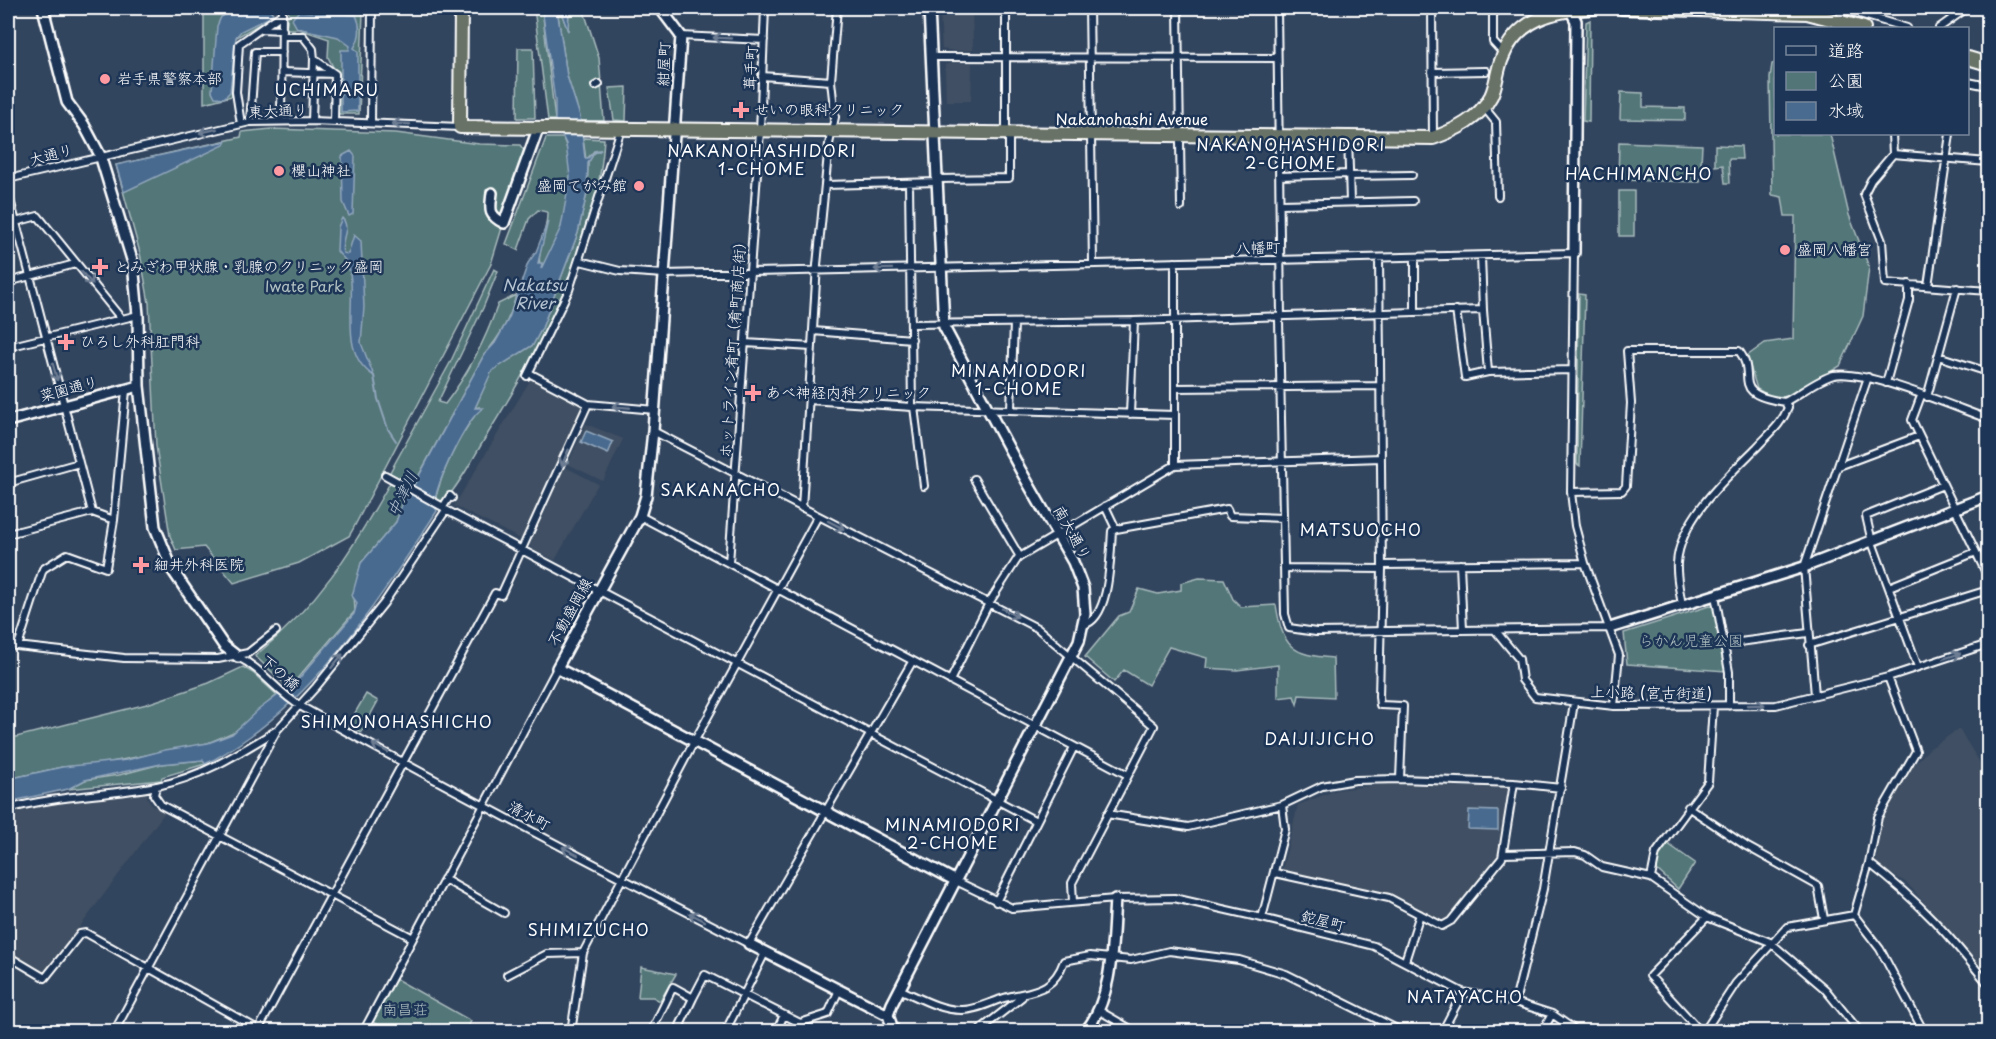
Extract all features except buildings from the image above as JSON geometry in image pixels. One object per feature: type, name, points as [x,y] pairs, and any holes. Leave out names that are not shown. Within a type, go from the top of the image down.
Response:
[{"type":"highway","points":[[460,127],[461,8]]},
{"type":"highway","name":"Nakanohashi Avenue","points":[[460,127],[1090,136],[1278,135],[1433,138],[1460,127],[1474,118],[1491,96],[1504,54],[1529,23],[1546,14],[1570,8],[1594,8]]},
{"type":"highway","points":[[1622,8],[1808,10],[1839,21],[1865,22]]},
{"type":"highway","points":[[1969,58],[1989,64]]},
{"type":"street","points":[[43,8],[67,102],[84,125],[100,155],[133,263],[138,315],[139,386],[152,516],[162,550],[173,571],[224,646],[238,657]]},
{"type":"street","points":[[370,123],[372,8]]},
{"type":"street","name":"紺屋町","points":[[660,8],[681,36],[676,129]]},
{"type":"street","name":"葺手町","points":[[760,131],[765,8]]},
{"type":"street","points":[[802,508],[817,270],[829,144],[835,117],[831,81],[837,8]]},
{"type":"street","name":"南大通り","points":[[888,1015],[899,989],[1079,641],[1085,614],[1083,588],[1073,562],[987,409],[944,324],[937,133],[929,8]]},
{"type":"street","points":[[825,185],[1009,178],[1006,8]]},
{"type":"street","points":[[1089,8],[1093,263]]},
{"type":"street","points":[[1178,8],[1181,207]]},
{"type":"street","points":[[1277,8],[1282,260],[1281,317],[1279,320],[1284,614],[1289,628],[1316,632],[1610,628],[1804,567],[1989,496]]},
{"type":"street","points":[[1432,8],[1433,138]]},
{"type":"street","points":[[1493,8],[1493,42],[1504,54]]},
{"type":"street","points":[[1570,8],[1576,21],[1571,492],[1575,526],[1585,563],[1619,655],[1614,706]]},
{"type":"street","points":[[1869,8],[1865,22],[1900,27]]},
{"type":"street","points":[[1940,27],[1967,8]]},
{"type":"street","points":[[241,124],[236,92],[239,44],[282,11]]},
{"type":"street","points":[[281,121],[282,11]]},
{"type":"street","points":[[260,29],[303,36],[313,49],[312,121]]},
{"type":"street","points":[[681,36],[764,40]]},
{"type":"street","points":[[250,122],[255,52],[282,52]]},
{"type":"street","points":[[933,57],[1277,58]]},
{"type":"street","points":[[314,59],[335,74]]},
{"type":"street","points":[[1432,72],[1486,71]]},
{"type":"street","points":[[282,72],[335,74]]},
{"type":"street","points":[[334,122],[335,74]]},
{"type":"street","points":[[762,76],[831,81]]},
{"type":"street","points":[[1969,82],[1989,86]]},
{"type":"street","points":[[1483,106],[1496,122],[1498,196]]},
{"type":"street","name":"東大通り","points":[[100,155],[250,122],[312,121],[460,127]]},
{"type":"street","points":[[492,193],[489,212],[492,217],[504,223],[542,129]]},
{"type":"street","points":[[621,129],[580,261],[559,315],[528,375],[588,404],[655,410]]},
{"type":"street","name":"不動盛岡線","points":[[676,129],[655,410],[646,496],[640,516],[556,668],[956,881]]},
{"type":"street","name":"ホットライン肴町（肴町商店街）","points":[[729,563],[760,131]]},
{"type":"street","points":[[1892,135],[1893,154],[1871,180],[1864,194],[1882,241],[1885,283],[1989,291]]},
{"type":"street","points":[[1928,286],[1950,135]]},
{"type":"street","points":[[1348,136],[1350,202]]},
{"type":"street","points":[[1893,154],[1989,162]]},
{"type":"street","name":"大通り","points":[[8,179],[100,155]]},
{"type":"street","points":[[1279,176],[1412,176]]},
{"type":"street","points":[[909,183],[913,407],[924,486]]},
{"type":"street","points":[[8,192],[11,223],[30,276],[92,512]]},
{"type":"street","points":[[1280,204],[1413,201]]},
{"type":"street","points":[[11,223],[38,216],[120,317]]},
{"type":"street","name":"八幡町","points":[[580,261],[620,271],[664,274],[1574,253]]},
{"type":"street","points":[[1481,256],[1488,372]]},
{"type":"street","points":[[1415,257],[1415,312]]},
{"type":"street","points":[[1379,258],[1382,567],[1380,705],[1403,706],[1400,779]]},
{"type":"street","points":[[1175,262],[1175,465]]},
{"type":"street","points":[[8,282],[75,264]]},
{"type":"street","points":[[1886,383],[1909,300],[1909,284]]},
{"type":"street","points":[[1957,288],[1938,356],[1924,397],[1912,420],[1989,577]]},
{"type":"street","points":[[1456,310],[1465,377],[1488,372],[1572,370]]},
{"type":"street","points":[[912,324],[1176,320],[1483,310]]},
{"type":"street","points":[[8,347],[120,317],[138,315]]},
{"type":"street","points":[[1130,414],[1134,321]]},
{"type":"street","points":[[1011,410],[1014,323]]},
{"type":"street","points":[[813,331],[912,339]]},
{"type":"street","points":[[745,343],[812,347]]},
{"type":"street","points":[[1571,492],[1622,491],[1626,486],[1630,403],[1627,351],[1739,351],[1744,357],[1749,388],[1764,397],[1785,402],[1831,376],[1846,374],[1868,377],[1989,419]]},
{"type":"street","points":[[1938,356],[1989,372]]},
{"type":"street","points":[[1815,695],[1804,567],[1868,377]]},
{"type":"street","name":"菜園通り","points":[[8,421],[139,386]]},
{"type":"street","points":[[1175,388],[1380,386]]},
{"type":"street","points":[[13,645],[43,569],[67,554],[106,568],[114,520],[126,390]]},
{"type":"street","points":[[809,400],[913,407],[1175,415]]},
{"type":"street","points":[[1682,605],[1677,566],[1684,532],[1700,510],[1782,423],[1788,408],[1785,402]]},
{"type":"street","points":[[8,956],[45,978],[80,934],[86,933],[260,1031],[331,894],[495,593],[501,595],[524,550],[588,404]]},
{"type":"street","points":[[653,431],[1037,628],[1071,654],[1154,726],[1072,883],[1073,902]]},
{"type":"street","points":[[1839,466],[1920,436]]},
{"type":"street","points":[[950,681],[989,603],[1020,557],[1175,465],[1381,458]]},
{"type":"street","points":[[8,483],[79,463]]},
{"type":"street","points":[[385,476],[443,507],[450,496],[452,498]]},
{"type":"street","points":[[974,479],[1020,557]]},
{"type":"street","points":[[1918,667],[1872,542],[1866,516],[1943,485]]},
{"type":"street","points":[[1105,506],[1116,529]]},
{"type":"street","points":[[1083,625],[1097,618],[1102,607],[1112,531],[1227,509],[1230,516],[1283,518]]},
{"type":"street","points":[[114,1032],[277,730],[384,603],[446,510],[1036,821]]},
{"type":"street","points":[[8,534],[92,512],[114,520]]},
{"type":"street","points":[[640,516],[1128,775]]},
{"type":"street","points":[[571,1032],[583,953],[694,742],[818,516]]},
{"type":"street","points":[[1889,587],[1976,552]]},
{"type":"street","points":[[1284,568],[1585,563]]},
{"type":"street","points":[[1460,564],[1463,630]]},
{"type":"street","points":[[1809,645],[1989,590]]},
{"type":"street","points":[[1715,595],[1729,672],[1729,706]]},
{"type":"street","points":[[8,621],[13,645]]},
{"type":"street","points":[[1495,630],[1518,659],[1522,680],[1535,697],[1574,703]]},
{"type":"street","points":[[13,645],[160,660],[238,657],[248,653],[276,631]]},
{"type":"street","points":[[1724,644],[1808,633]]},
{"type":"street","name":"上小路 (宮古街道)","points":[[1515,1002],[1550,851],[1574,703],[1614,706],[1776,705],[1888,677],[1989,644]]},
{"type":"street","name":"下の橋","points":[[238,657],[248,662],[298,704]]},
{"type":"street","points":[[894,1032],[888,1015],[749,944],[912,662]]},
{"type":"street","points":[[363,1032],[556,668]]},
{"type":"street","points":[[1854,915],[1869,863],[1878,817],[1916,751],[1888,677]]},
{"type":"street","name":"清水町","points":[[298,704],[404,760],[484,806],[749,944]]},
{"type":"street","points":[[1651,878],[1656,853],[1708,782],[1713,706]]},
{"type":"street","points":[[8,809],[69,796],[156,786],[193,776],[222,763],[277,730]]},
{"type":"street","points":[[996,902],[1074,747]]},
{"type":"street","points":[[1107,814],[1188,827],[1282,805],[1322,786],[1355,780],[1400,779],[1514,783],[1561,788]]},
{"type":"street","points":[[1275,873],[1389,898],[1442,926],[1451,921],[1503,854],[1514,783]]},
{"type":"street","points":[[156,786],[154,795],[161,805],[215,834],[222,835],[413,938]]},
{"type":"street","points":[[1262,918],[1285,829],[1282,805]]},
{"type":"street","points":[[1688,807],[1746,846],[1818,886],[1824,919]]},
{"type":"street","points":[[1503,854],[1575,852],[1585,855],[1602,867],[1651,878],[1707,917],[1770,942],[1825,989],[1860,1032]]},
{"type":"street","points":[[1869,863],[1908,892],[1937,921],[1989,984]]},
{"type":"street","points":[[444,879],[504,913]]},
{"type":"street","name":"鉈屋町","points":[[956,881],[1011,908],[1115,899],[1174,897],[1262,918],[1374,946],[1405,961],[1430,978],[1463,992],[1515,1002],[1552,1014],[1578,1032]]},
{"type":"street","points":[[1085,1032],[1098,1011],[1111,960],[1115,899]]},
{"type":"street","points":[[1405,961],[1420,914]]},
{"type":"street","points":[[1707,917],[1650,976],[1702,1032],[1736,983],[1770,942],[1787,927],[1854,915]]},
{"type":"street","points":[[1854,915],[1880,949],[1924,1032]]},
{"type":"street","points":[[899,989],[938,1006],[962,1011],[1011,996],[1023,996],[1036,992],[1058,976],[1064,961],[1090,956],[1111,960],[1131,960],[1169,951],[1262,965],[1332,994],[1403,1032]]},
{"type":"street","points":[[507,975],[547,954],[583,953]]},
{"type":"street","points":[[725,1032],[765,953]]},
{"type":"street","points":[[677,1032],[705,975],[800,1023],[828,1014],[839,990]]},
{"type":"street","points":[[651,1032],[674,987],[693,998]]},
{"type":"street","points":[[1442,1032],[1463,992]]},
{"type":"street","points":[[977,1032],[1023,996]]},
{"type":"street","points":[[1098,1011],[1136,1032]]},
{"type":"street","points":[[1542,1032],[1552,1014]]},
{"type":"street","points":[[776,1032],[784,1015]]},
{"type":"shaded area","points":[[940,8],[972,8],[973,50],[942,49]]},
{"type":"shaded area","points":[[972,63],[971,101],[946,101],[945,65]]},
{"type":"shaded area","points":[[531,379],[584,407],[525,541],[454,506]]},
{"type":"shaded area","points":[[586,424],[623,439],[603,481],[568,464]]},
{"type":"shaded area","points":[[565,467],[598,484],[555,560],[532,549],[530,545]]},
{"type":"shaded area","points":[[1959,729],[1988,776],[1988,976],[1907,883],[1876,865],[1881,822],[1911,768],[1929,749]]},
{"type":"shaded area","points":[[1384,784],[1506,788],[1510,793],[1498,857],[1452,917],[1442,923],[1390,894],[1282,871],[1298,805],[1337,790]]},
{"type":"shaded area","points":[[150,790],[147,797],[152,806],[165,812],[47,971],[40,973],[8,953],[8,813],[65,799]]},
{"type":"green space","points":[[204,8],[272,8],[270,18],[235,38],[232,96],[204,103]]},
{"type":"green space","points":[[289,8],[363,12],[359,114],[339,114],[335,108],[335,71],[328,57],[329,39],[299,29],[286,29]]},
{"type":"green space","points":[[534,8],[542,8],[555,120],[548,120]]},
{"type":"green space","points":[[569,8],[583,8],[599,58],[604,121],[581,121],[567,76],[558,15],[561,12],[568,31]]},
{"type":"green space","points":[[1590,20],[1589,122],[1583,121],[1586,22]]},
{"type":"green space","points":[[518,48],[533,48],[535,118],[517,118]]},
{"type":"green space","points":[[1774,63],[1774,135],[1830,135],[1849,215],[1869,267],[1863,316],[1840,366],[1790,396],[1772,397],[1757,389],[1747,356],[1765,343],[1793,339],[1795,216],[1785,216],[1782,197],[1772,195],[1770,78]]},
{"type":"green space","points":[[627,87],[626,121],[614,120],[609,88]]},
{"type":"green space","points":[[1621,92],[1643,93],[1643,107],[1685,108],[1685,120],[1620,119]]},
{"type":"green space","name":"Iwate Park","points":[[271,129],[396,133],[479,144],[520,145],[525,152],[491,264],[349,536],[299,563],[234,583],[204,547],[176,550],[170,536],[156,446],[149,303],[140,253],[116,165],[241,137],[242,132]]},
{"type":"green space","points":[[546,138],[563,138],[570,170],[567,206],[562,224],[549,257],[541,270],[540,256],[547,212],[538,210],[529,219],[518,250],[506,244]]},
{"type":"green space","points":[[583,138],[604,139],[591,217],[579,255],[564,293],[527,367],[466,471],[442,504],[435,500],[442,477],[458,442],[478,411],[479,407],[475,408],[491,371],[533,345],[542,328],[578,233],[587,193],[588,163],[594,153],[601,150],[594,151],[586,160]]},
{"type":"green space","points":[[1619,142],[1702,145],[1700,182],[1618,180]]},
{"type":"green space","points":[[1715,145],[1741,146],[1742,159],[1729,159],[1730,183],[1725,183],[1723,165],[1715,166]]},
{"type":"green space","points":[[1619,191],[1634,191],[1634,236],[1619,236]]},
{"type":"green space","points":[[494,269],[498,271],[483,308],[438,402],[445,404],[462,380],[482,344],[498,304],[516,295],[511,312],[500,334],[484,355],[412,488],[389,474],[450,363]]},
{"type":"green space","points":[[1579,294],[1585,295],[1580,466],[1577,464]]},
{"type":"green space","points":[[391,481],[408,491],[396,522],[361,563],[354,593],[355,611],[289,688],[255,656],[298,617],[332,576]]},
{"type":"green space","points":[[1199,578],[1224,579],[1233,599],[1241,607],[1276,605],[1282,631],[1292,646],[1308,654],[1333,658],[1334,697],[1299,695],[1297,704],[1294,696],[1278,698],[1278,665],[1237,670],[1206,668],[1207,658],[1169,647],[1148,685],[1124,670],[1114,682],[1085,657],[1119,616],[1129,612],[1139,589],[1158,594],[1181,590],[1181,583]]},
{"type":"green space","name":"らかん児童公園","points":[[1709,606],[1715,607],[1726,671],[1627,664],[1624,633]]},
{"type":"green space","points":[[243,667],[277,695],[236,731],[208,743],[101,764],[62,767],[8,779],[8,739],[147,704],[209,683]]},
{"type":"green space","points":[[366,694],[378,701],[361,732],[348,725]]},
{"type":"green space","points":[[203,760],[205,764],[162,777],[161,780],[68,789],[85,780],[119,775],[161,764]]},
{"type":"green space","points":[[1668,844],[1695,863],[1678,889],[1656,869],[1660,855]]},
{"type":"green space","points":[[641,967],[676,974],[660,1001],[653,997],[638,997]]},
{"type":"green space","name":"南昌荘","points":[[396,979],[471,1021],[466,1031],[391,1031],[373,1022]]},
{"type":"water","name":"Nakatsu River","points":[[542,8],[569,8],[568,31],[561,12],[558,15],[567,76],[580,116],[585,158],[595,151],[601,150],[594,153],[588,163],[587,193],[578,233],[542,328],[533,345],[492,371],[475,408],[483,408],[460,438],[440,482],[434,505],[437,511],[390,581],[366,616],[313,680],[283,710],[250,736],[215,759],[205,764],[203,760],[161,764],[85,780],[68,789],[8,802],[8,779],[62,767],[127,760],[165,750],[208,743],[232,734],[258,710],[297,681],[354,614],[357,603],[352,596],[361,563],[396,522],[406,493],[413,487],[484,355],[495,343],[509,318],[528,263],[536,252],[548,221],[538,263],[542,263],[541,269],[561,227],[570,177],[566,144],[555,121],[555,101]]},
{"type":"water","points":[[269,9],[273,13],[270,17],[241,31],[236,37],[230,92],[224,98],[215,97],[212,91],[217,26],[221,17],[228,13]]},
{"type":"water","points":[[299,11],[356,15],[360,32],[354,48],[358,51],[358,111],[341,112],[341,50],[349,50],[350,46],[338,37],[297,28],[292,19]]},
{"type":"water","points":[[226,141],[224,145],[124,192],[116,165]]},
{"type":"water","points":[[351,151],[355,156],[353,214],[349,216],[343,202],[342,156]]},
{"type":"water","points":[[342,218],[346,226],[343,253],[348,254],[354,235],[361,241],[364,307],[361,343],[374,376],[362,366],[355,353],[352,340],[351,279],[347,263],[337,251],[338,227]]},
{"type":"water","points":[[586,431],[613,442],[608,454],[581,442]]},
{"type":"water","points":[[1469,810],[1498,811],[1498,830],[1468,829]]},
{"type":"waterway","points":[[374,376],[378,399],[388,429],[396,441]]},
{"type":"place","name":"岩手県警察本部","points":[[105,79]]},
{"type":"place","name":"せいの眼科クリニック","points":[[741,110]]},
{"type":"place","name":"櫻山神社","points":[[279,171]]},
{"type":"place","name":"盛岡てがみ館","points":[[639,186]]},
{"type":"place","name":"盛岡八幡宮","points":[[1785,250]]},
{"type":"place","name":"とみざわ甲状腺・乳腺のクリニック盛岡","points":[[100,267]]},
{"type":"place","name":"ひろし外科肛門科","points":[[66,342]]},
{"type":"place","name":"あべ神経内科クリニック","points":[[753,393]]},
{"type":"place","name":"細井外科医院","points":[[141,565]]},
{"type":"district","name":"UCHIMARU","points":[[327,90]]},
{"type":"district","name":"NAKANOHASHIDORI 2-CHOME","points":[[1291,154]]},
{"type":"district","name":"NAKANOHASHIDORI 1-CHOME","points":[[762,160]]},
{"type":"district","name":"HACHIMANCHO","points":[[1639,174]]},
{"type":"district","name":"MINAMIODORI 1-CHOME","points":[[1019,380]]},
{"type":"district","name":"SAKANACHO","points":[[721,490]]},
{"type":"district","name":"MATSUOCHO","points":[[1361,530]]},
{"type":"district","name":"SHIMONOHASHICHO","points":[[397,722]]},
{"type":"district","name":"DAIJIJICHO","points":[[1320,739]]},
{"type":"district","name":"MINAMIODORI 2-CHOME","points":[[953,834]]},
{"type":"district","name":"SHIMIZUCHO","points":[[589,930]]},
{"type":"district","name":"NATAYACHO","points":[[1465,997]]},
{"type":"water label","name":"中津川","points":[[402,494]]}]
